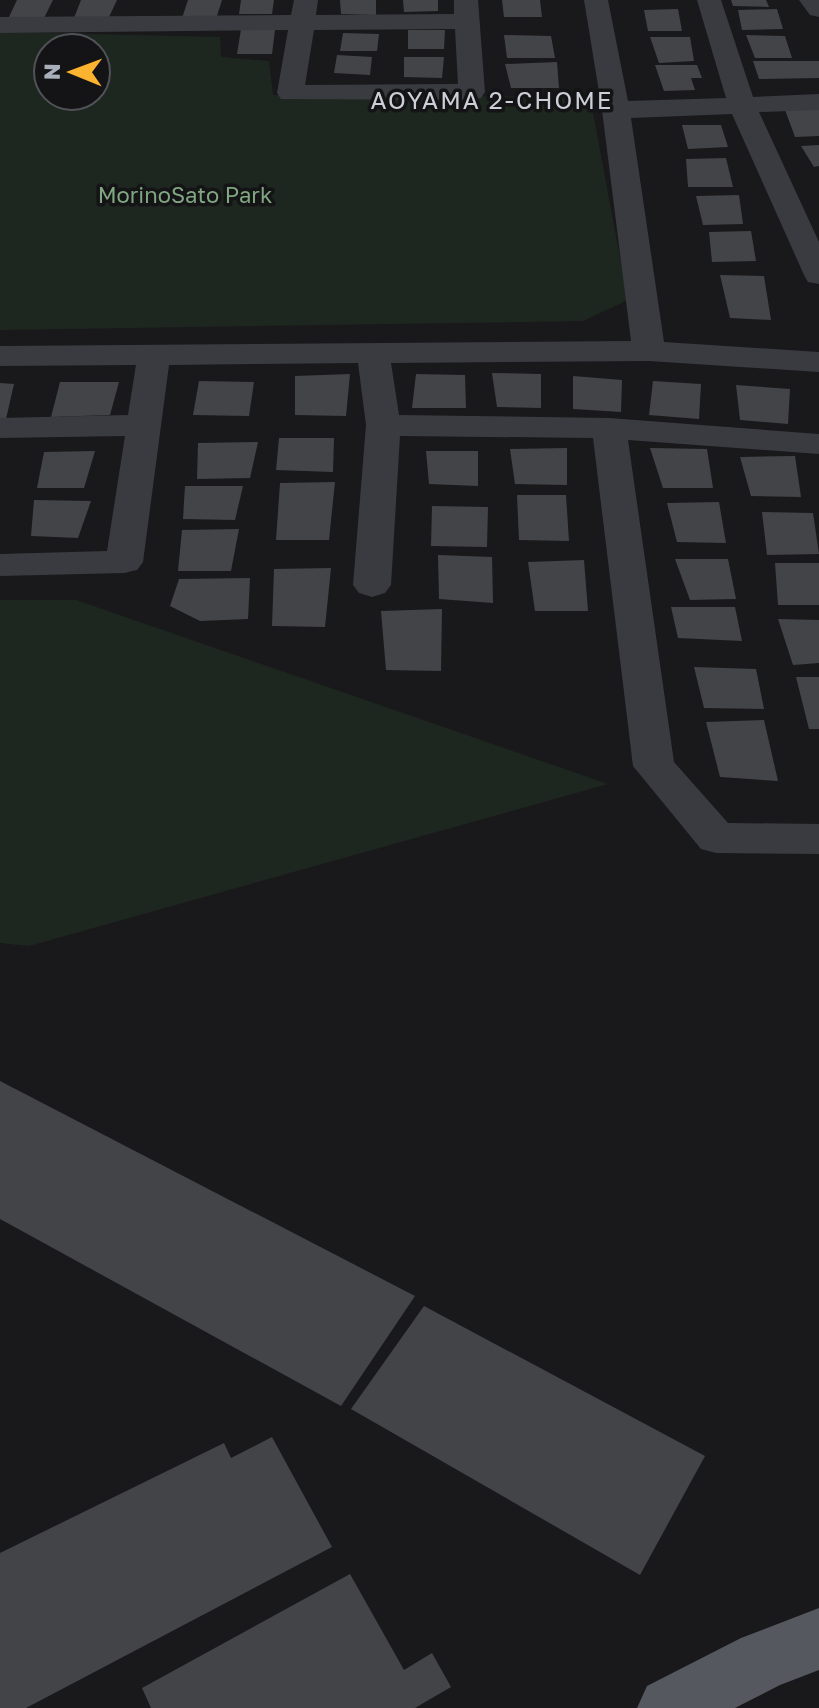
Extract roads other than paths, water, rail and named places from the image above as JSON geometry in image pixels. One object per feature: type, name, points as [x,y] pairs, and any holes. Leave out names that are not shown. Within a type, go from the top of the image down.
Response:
[{"type":"main road","points":[[669,1708],[763,1660],[819,1639]]},
{"type":"street","points":[[596,0],[616,110],[649,351]]},
{"type":"street","points":[[709,0],[742,105],[819,275]]},
{"type":"street","points":[[811,0],[819,10]]},
{"type":"street","points":[[0,25],[143,12],[304,11],[466,11],[472,92],[290,93],[304,11]]},
{"type":"street","points":[[616,110],[819,102]]},
{"type":"street","points":[[0,356],[649,351],[819,362]]},
{"type":"street","points":[[372,585],[383,425],[373,354]]},
{"type":"street","points":[[0,565],[124,562],[154,355]]},
{"type":"street","points":[[0,428],[144,425]]},
{"type":"street","points":[[383,425],[609,428],[819,444]]},
{"type":"street","points":[[609,428],[654,766],[716,838],[819,839]]},
{"type":"district","name":"AOYAMA 2-CHOME","points":[[492,99]]},
{"type":"park label","name":"MorinoSato Park","points":[[185,194]]}]
